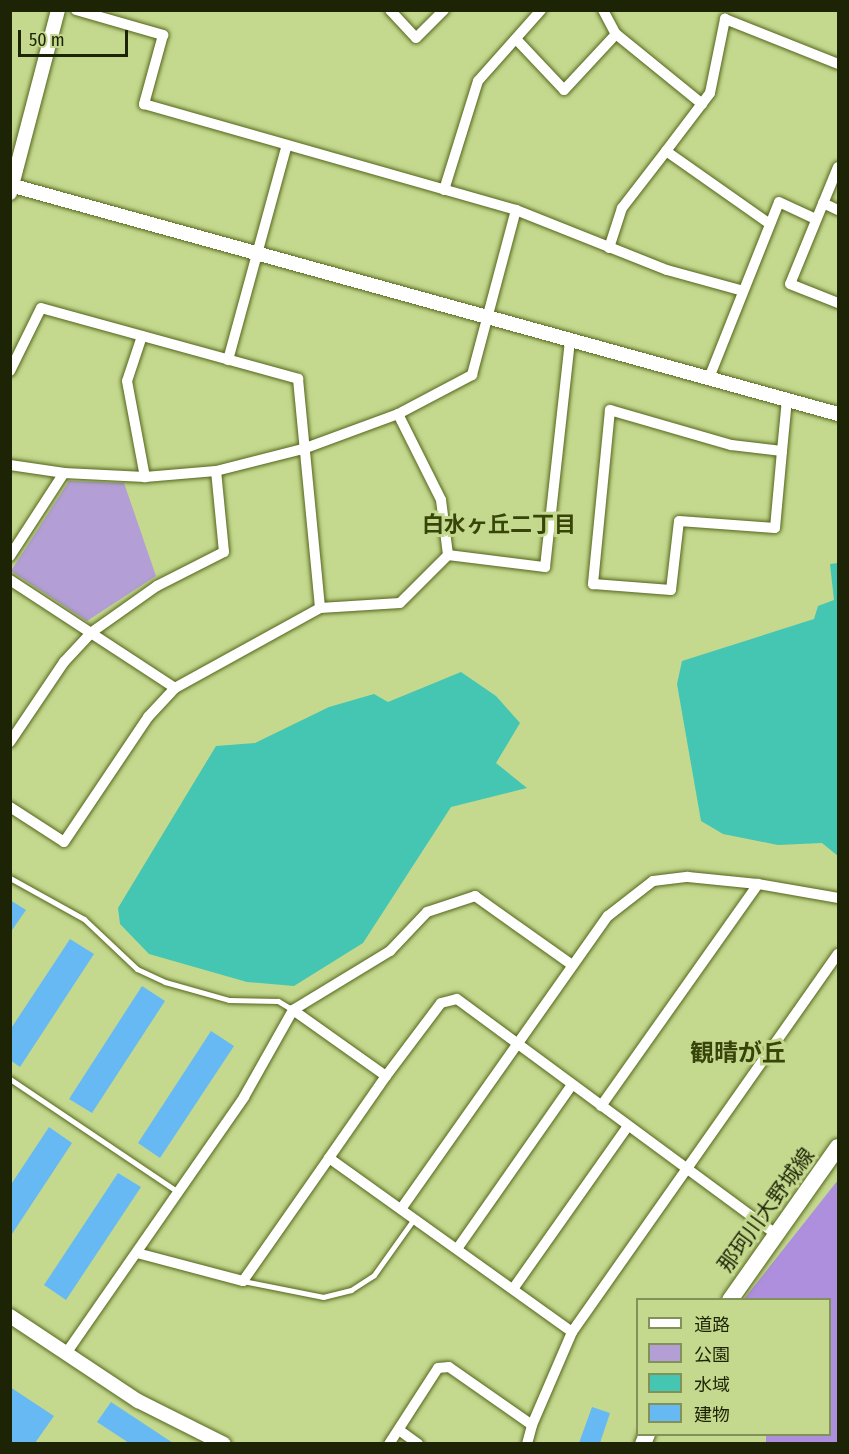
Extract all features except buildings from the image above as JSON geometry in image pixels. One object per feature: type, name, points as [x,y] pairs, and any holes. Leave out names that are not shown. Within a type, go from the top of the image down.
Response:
[{"type":"main road","name":"那珂川大野城線","points":[[731,1298],[838,1147]]},
{"type":"street","points":[[58,10],[11,188],[257,253],[838,414]]},
{"type":"street","points":[[76,10],[163,35],[144,104],[286,148],[516,210],[609,248],[740,290]]},
{"type":"street","points":[[390,10],[416,38],[444,10]]},
{"type":"street","points":[[444,190],[478,81],[541,10]]},
{"type":"street","points":[[603,10],[616,34],[702,104]]},
{"type":"street","points":[[609,248],[622,208],[710,93],[726,15],[838,64]]},
{"type":"street","points":[[516,39],[564,90],[616,34]]},
{"type":"street","points":[[228,360],[286,148]]},
{"type":"street","points":[[666,151],[767,222]]},
{"type":"street","points":[[838,167],[790,284],[838,303]]},
{"type":"street","points":[[709,378],[767,222],[779,202],[815,219]]},
{"type":"street","points":[[823,203],[838,210]]},
{"type":"street","points":[[10,465],[64,473],[144,477],[216,471],[303,449],[398,414],[472,375],[484,316],[516,210]]},
{"type":"street","points":[[10,371],[41,308],[297,379],[320,608]]},
{"type":"street","points":[[142,336],[127,381],[144,477]]},
{"type":"street","points":[[448,555],[545,567],[570,340]]},
{"type":"street","points":[[782,451],[731,445],[610,410],[593,584],[670,590],[679,521],[775,528],[787,399]]},
{"type":"street","points":[[398,414],[441,500],[448,555]]},
{"type":"street","points":[[10,742],[64,662],[92,632],[157,586],[224,552],[216,471]]},
{"type":"street","points":[[10,556],[64,473]]},
{"type":"street","points":[[10,807],[64,842],[148,717],[175,688],[320,608],[400,603],[448,555]]},
{"type":"street","points":[[10,580],[175,688]]},
{"type":"street","points":[[401,1209],[514,1043],[608,915],[653,881],[688,877],[758,884],[838,898]]},
{"type":"street","points":[[601,1106],[758,884]]},
{"type":"street","points":[[67,1352],[244,1097],[293,1010],[390,951],[427,912],[475,896],[572,965]]},
{"type":"street","points":[[527,1443],[532,1425],[572,1332],[838,954]]},
{"type":"street","points":[[137,1253],[243,1281],[386,1076],[441,1003],[457,999],[776,1234]]},
{"type":"street","points":[[293,1010],[386,1076]]},
{"type":"street","points":[[457,1249],[572,1085]]},
{"type":"street","points":[[513,1289],[628,1126]]},
{"type":"street","points":[[329,1158],[572,1332]]},
{"type":"street","points":[[10,1316],[138,1401],[224,1443]]},
{"type":"street","points":[[389,1443],[438,1368],[449,1367],[532,1425]]},
{"type":"street","points":[[399,1430],[418,1443]]},
{"type":"lane","points":[[10,878],[84,918],[137,969],[165,982],[229,1000],[278,1001],[293,1010]]},
{"type":"lane","points":[[10,1079],[179,1192]]},
{"type":"lane","points":[[243,1281],[324,1297],[351,1290],[374,1275],[414,1219]]},
{"type":"green space","points":[[69,481],[124,483],[156,576],[87,621],[11,571]]},
{"type":"shaded area","points":[[838,1180],[838,1443],[766,1443],[766,1436],[831,1436],[831,1298],[745,1298]]},
{"type":"water","points":[[838,563],[838,856],[822,843],[778,845],[723,834],[701,821],[677,684],[682,661],[814,619],[818,606],[834,600],[830,564]]},
{"type":"water","points":[[461,672],[496,696],[520,723],[496,763],[527,788],[451,807],[363,943],[294,986],[247,982],[149,954],[120,924],[118,908],[216,746],[255,743],[329,707],[374,694],[388,702]]},
{"type":"district","name":"白水ヶ丘二丁目","points":[[499,525]]},
{"type":"district","name":"観晴が丘","points":[[738,1054]]}]
